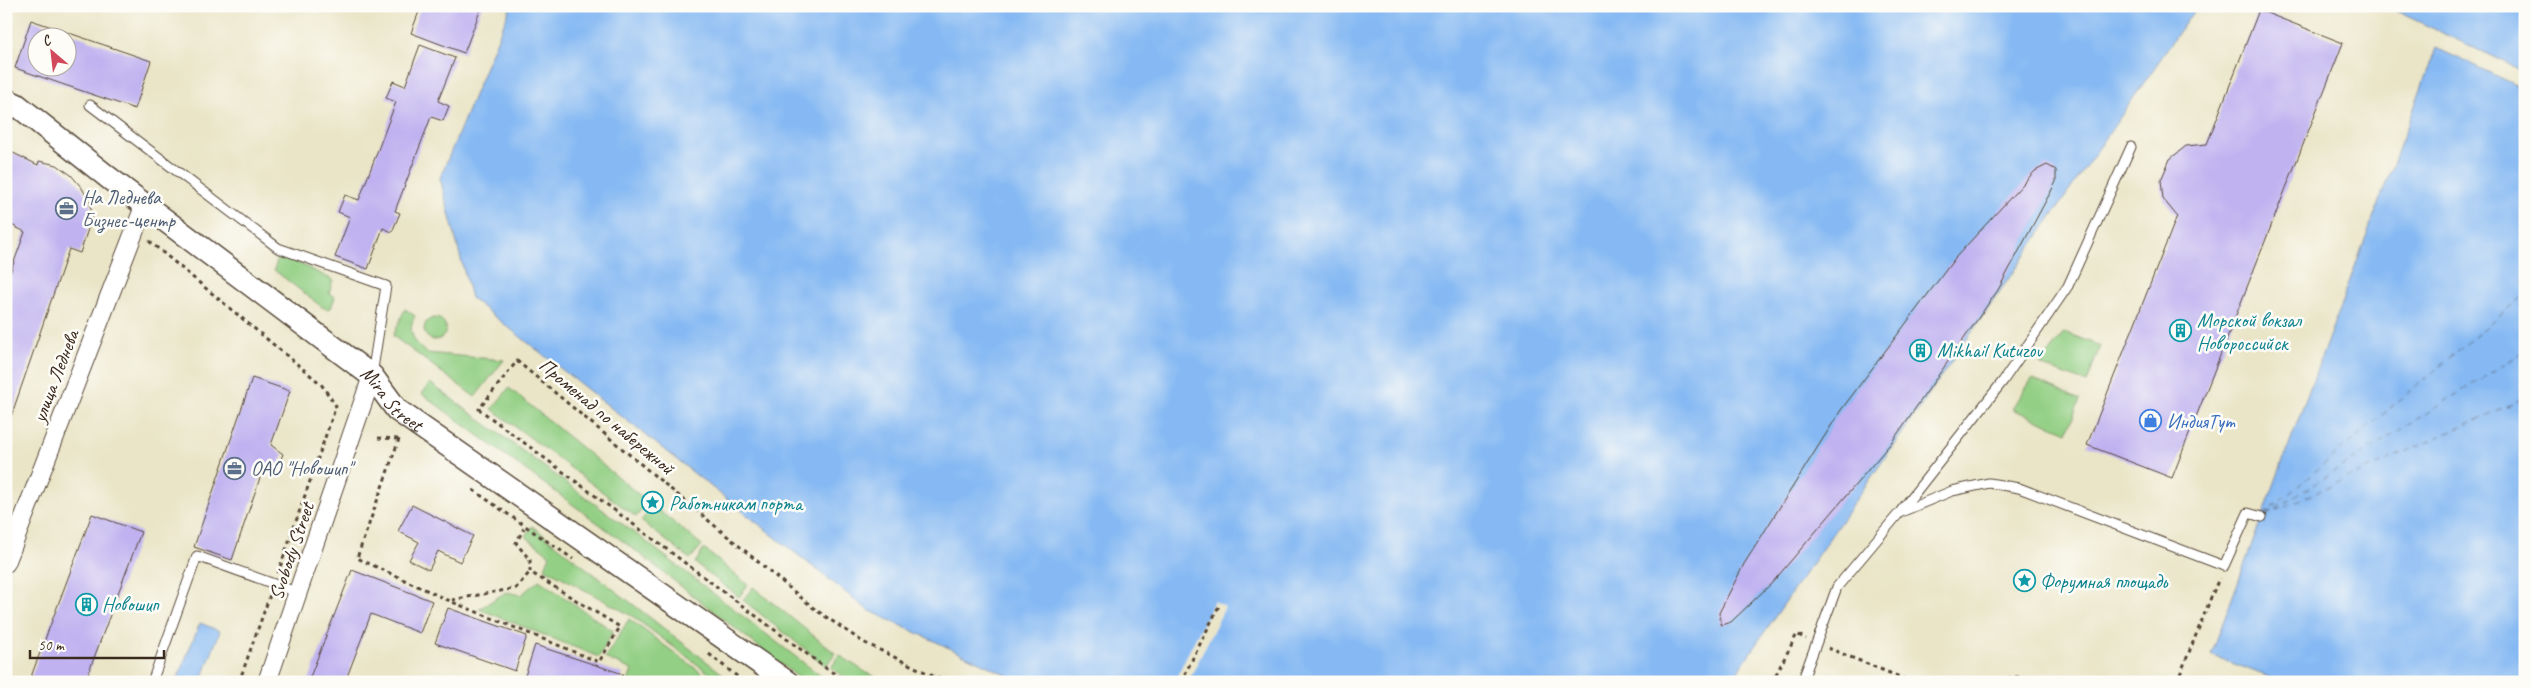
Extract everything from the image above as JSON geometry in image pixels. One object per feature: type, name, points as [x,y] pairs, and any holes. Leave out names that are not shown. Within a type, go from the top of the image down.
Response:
[{"type":"street","name":"Mira Street","points":[[10,109],[144,204],[372,376],[397,410],[787,682]]},
{"type":"street","name":"улица Леднева","points":[[6,563],[144,204]]},
{"type":"street","name":"Svobody Street","points":[[267,682],[372,376]]},
{"type":"lane","points":[[90,105],[278,248],[386,286],[372,376]]},
{"type":"lane","points":[[1802,682],[1837,587],[1900,512],[2003,381],[2068,286],[2131,147]]},
{"type":"lane","points":[[1900,512],[1952,492],[1989,483],[2019,488],[2224,566],[2248,513],[2262,517]]},
{"type":"lane","points":[[152,682],[197,556],[299,593]]},
{"type":"path","points":[[135,229],[321,384],[336,406],[239,682]]},
{"type":"path","name":"Променад по набережной","points":[[848,682],[827,669],[478,409],[517,360],[816,610],[864,642],[946,682]]},
{"type":"path","points":[[399,439],[356,558],[450,601],[599,662],[620,627],[530,572]]},
{"type":"path","points":[[450,601],[516,588],[530,572],[530,560],[516,543],[524,528]]},
{"type":"path","points":[[2183,682],[2177,681],[2224,566]]},
{"type":"path","points":[[1181,682],[1220,604]]},
{"type":"path","points":[[1772,682],[1797,634],[1817,644],[1912,682]]},
{"type":"path","points":[[2000,682],[2005,679],[2025,676],[2044,682]]},
{"type":"green space","points":[[279,254],[333,280],[329,293],[335,297],[331,308],[322,307],[274,270]]},
{"type":"green space","points":[[405,309],[415,316],[411,327],[413,337],[427,353],[504,360],[475,397],[393,336]]},
{"type":"green space","points":[[431,318],[439,318],[446,325],[446,333],[439,340],[431,340],[424,333],[424,325]]},
{"type":"green space","points":[[2064,332],[2100,346],[2087,383],[2040,365]]},
{"type":"green space","points":[[2032,379],[2080,400],[2067,432],[2012,409]]},
{"type":"green space","points":[[430,383],[640,537],[822,677],[819,682],[804,682],[632,548],[422,394]]},
{"type":"green space","points":[[509,388],[648,502],[636,517],[492,409]]},
{"type":"green space","points":[[653,506],[702,545],[690,559],[641,521]]},
{"type":"green space","points":[[532,526],[733,682],[721,682],[632,616],[545,568],[550,555],[525,536]]},
{"type":"green space","points":[[704,549],[748,585],[739,597],[695,563]]},
{"type":"green space","points":[[539,580],[613,631],[599,657],[479,609],[506,592],[521,595]]},
{"type":"green space","points":[[753,587],[835,653],[826,666],[743,600]]},
{"type":"green space","points":[[629,619],[714,682],[628,682],[632,670],[605,658]]},
{"type":"green space","points":[[839,655],[867,673],[887,682],[853,682],[831,668]]},
{"type":"water","points":[[511,6],[2197,6],[1730,682],[1022,682],[868,610],[471,298],[440,178]]},
{"type":"water","points":[[2385,6],[2525,6],[2525,72],[2396,11]]},
{"type":"water","points":[[2436,48],[2525,89],[2525,682],[2282,682],[2211,655]]},
{"type":"water","points":[[200,623],[220,631],[201,682],[176,682]]},
{"type":"pier","points":[[1214,601],[1225,607],[1188,682],[1174,682]]},
{"type":"building","points":[[421,6],[482,6],[464,53],[411,33]]},
{"type":"building","name":"Морской вокзал Новороссийск","points":[[2259,10],[2343,43],[2172,478],[2087,445],[2177,216],[2163,199],[2161,180],[2170,159],[2186,146],[2207,144]]},
{"type":"building","points":[[31,20],[54,28],[28,28]]},
{"type":"building","points":[[28,29],[28,72],[15,68]]},
{"type":"building","points":[[78,36],[151,61],[135,109],[44,78],[78,78]]},
{"type":"building","points":[[420,45],[455,58],[438,101],[449,106],[443,121],[431,117],[395,211],[400,213],[392,232],[383,228],[368,269],[335,257],[350,217],[338,212],[345,195],[359,200],[396,102],[386,98],[393,81],[405,86]]},
{"type":"building","points":[[7,150],[38,165],[39,161],[57,165],[71,175],[82,188],[90,203],[92,217],[80,253],[69,249],[7,428],[6,284],[25,232],[6,222]]},
{"type":"building","name":"Mikhail Kutuzov","points":[[2047,165],[2056,170],[2056,182],[1998,290],[1891,443],[1772,583],[1731,622],[1721,625],[1719,613],[1744,564],[1841,410],[1955,258],[2035,171]]},
{"type":"building","name":"Новошип","points":[[252,378],[290,391],[271,445],[283,454],[278,466],[264,466],[232,560],[194,547]]},
{"type":"building","points":[[412,505],[473,536],[460,562],[438,551],[429,570],[409,560],[419,542],[398,531]]},
{"type":"building","name":"Новошип","points":[[92,514],[141,532],[85,682],[29,682]]},
{"type":"building","points":[[352,570],[432,601],[420,633],[371,614],[345,682],[308,682]]},
{"type":"building","points":[[448,608],[527,636],[515,671],[435,643]]},
{"type":"building","points":[[535,645],[623,674],[620,682],[532,682],[524,679]]},
{"type":"ferry route","points":[[2264,515],[2525,294]]},
{"type":"ferry route","points":[[2267,514],[2525,351]]},
{"type":"ferry route","points":[[2266,515],[2525,398]]},
{"type":"place","name":"На Леднева Бизнес-центр","points":[[66,208]]},
{"type":"place","name":"Морской вокзал Новороссийск","points":[[2181,331]]},
{"type":"place","name":"Mikhail Kutuzov","points":[[1921,350]]},
{"type":"place","name":"ИндияТут","points":[[2151,421]]},
{"type":"place","name":"ОАО \"Новошип\"","points":[[235,468]]},
{"type":"place","name":"Работникам порта","points":[[653,503]]},
{"type":"place","name":"Форумная площадь","points":[[2024,581]]},
{"type":"place","name":"Новошип","points":[[86,604]]}]
